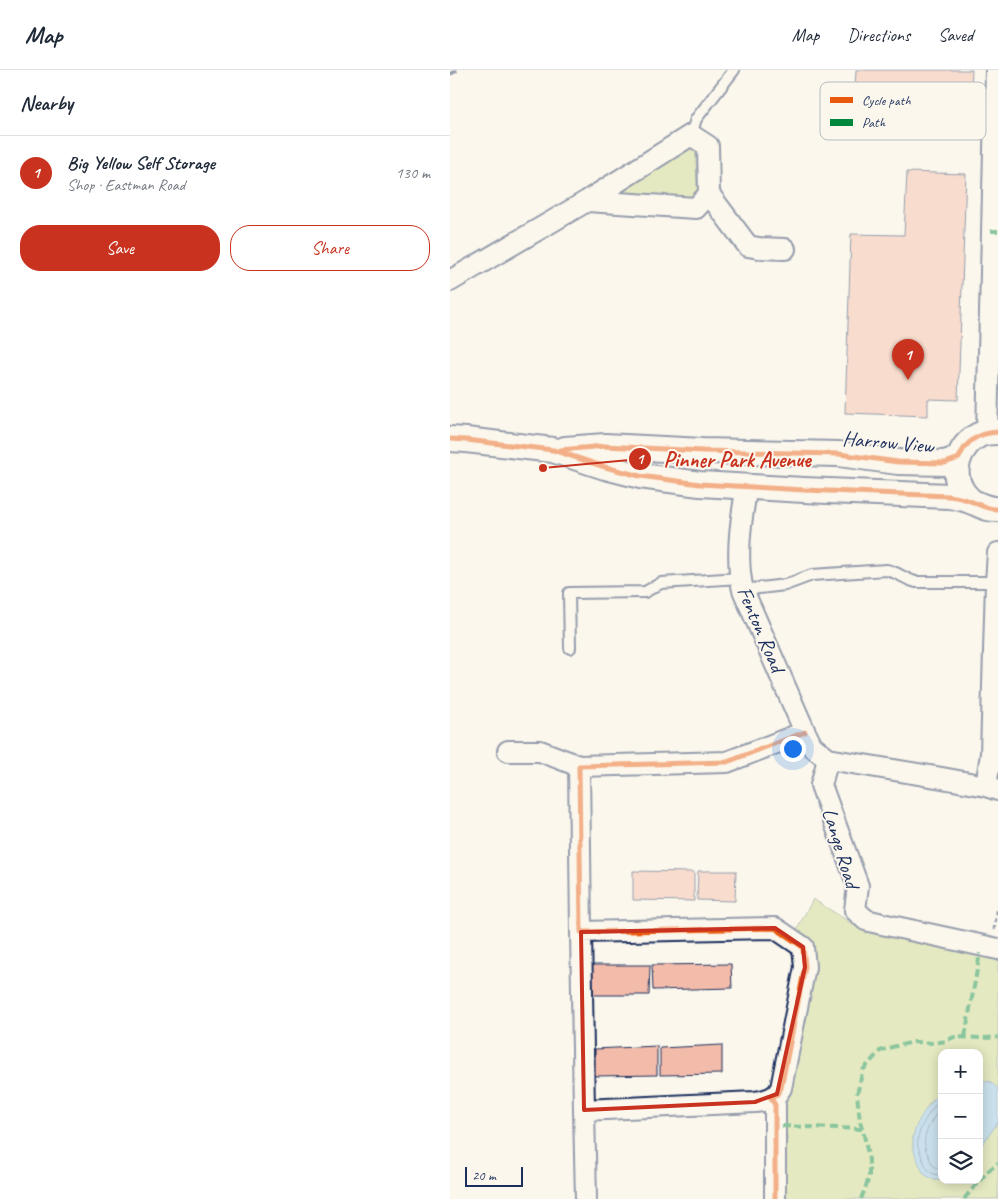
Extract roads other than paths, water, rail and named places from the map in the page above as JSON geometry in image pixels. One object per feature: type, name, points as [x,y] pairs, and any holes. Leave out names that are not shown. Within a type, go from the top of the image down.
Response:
[{"type":"street","points":[[992,432],[996,70]]},
{"type":"street","points":[[450,280],[587,201],[691,136],[708,146],[709,194],[748,246],[786,249]]},
{"type":"street","points":[[587,201],[696,208],[709,194]]},
{"type":"street","name":"Harrow View","points":[[450,439],[553,450],[605,446],[703,451],[839,454],[898,462],[945,463],[959,458],[962,451],[979,435],[992,432]]},
{"type":"street","name":"Harrow View","points":[[553,450],[640,476],[700,484],[948,496],[971,501],[993,510],[998,509]]},
{"type":"street","points":[[959,458],[956,469],[957,480],[962,492],[971,501]]},
{"type":"street","name":"Fenton Road","points":[[747,486],[740,525],[741,584],[805,732],[812,746],[828,759]]},
{"type":"street","points":[[828,759],[992,788],[991,754],[998,553]]},
{"type":"street","points":[[508,751],[540,751],[579,766],[727,762],[805,732]]},
{"type":"street","name":"Lange Road","points":[[828,759],[821,785],[858,886],[855,910],[866,920],[882,924],[995,943]]},
{"type":"street","points":[[579,766],[586,1199]]},
{"type":"street","points":[[581,932],[775,928],[803,947],[805,967],[781,1088],[771,1098],[762,1101],[584,1110]]},
{"type":"street","points":[[771,1098],[775,1105],[775,1199]]},
{"type":"lane","points":[[691,136],[696,119],[734,70]]},
{"type":"lane","points":[[570,648],[569,593],[645,592],[661,583],[785,585],[812,576],[886,570],[916,582],[996,582]]},
{"type":"water","points":[[983,1081],[991,1082],[998,1089],[998,1122],[983,1143]]},
{"type":"water","points":[[938,1095],[938,1180],[934,1180],[924,1174],[913,1145],[913,1137],[918,1122]]},
{"type":"railway","points":[[450,74],[458,70]]},
{"type":"place","name":"Big Yellow Self Storage","points":[[908,380]]},
{"type":"place","name":"Pinner Park Avenue","points":[[543,468]]}]
